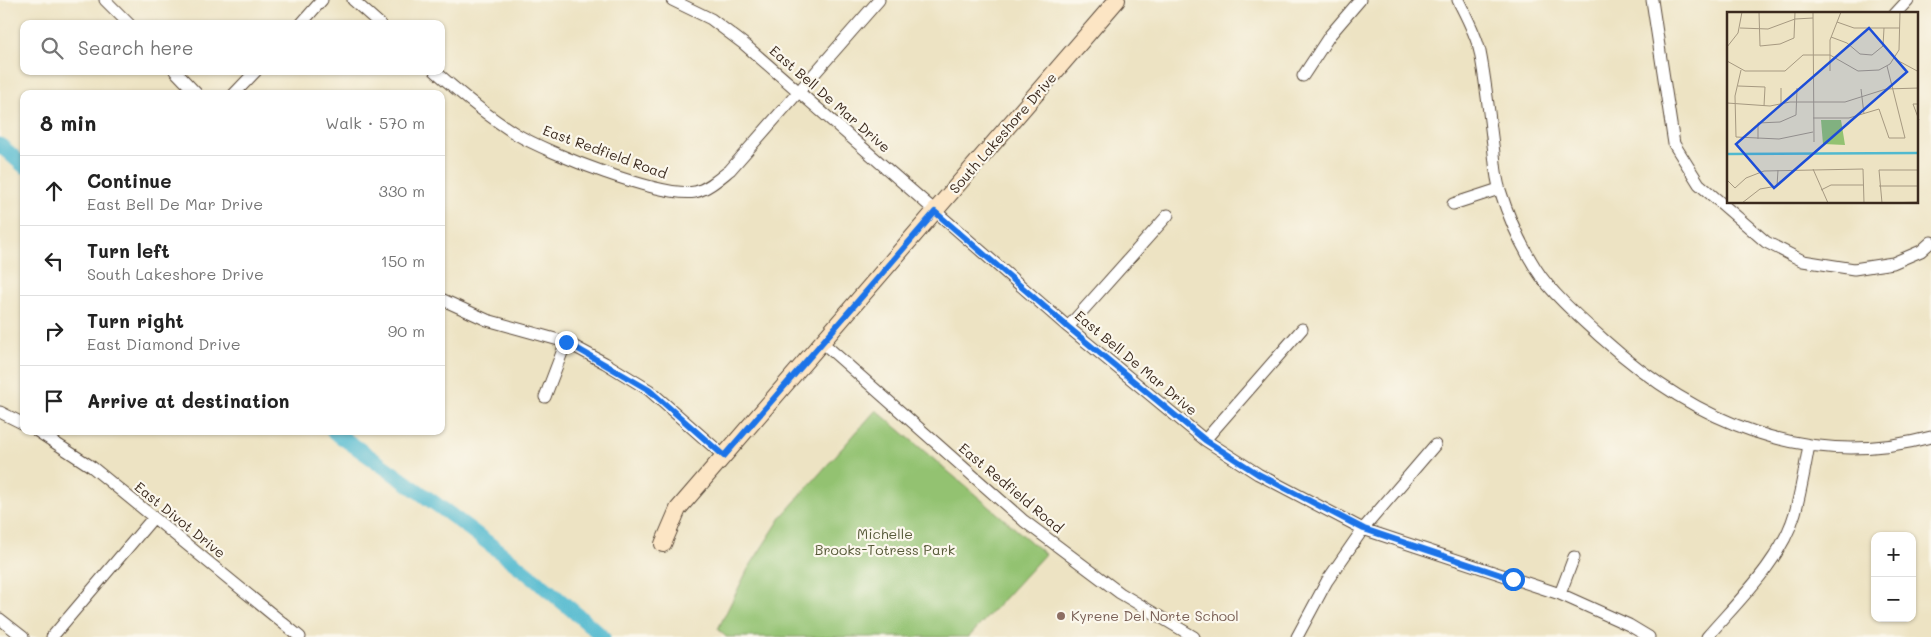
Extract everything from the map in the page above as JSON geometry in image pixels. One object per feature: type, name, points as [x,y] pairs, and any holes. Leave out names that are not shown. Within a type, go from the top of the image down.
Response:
[{"type":"street","points":[[105,0],[126,20]]},
{"type":"street","points":[[304,20],[322,0]]},
{"type":"street","points":[[353,0],[376,20]]},
{"type":"street","name":"East Bell De Mar Drive","points":[[672,0],[711,19],[744,44],[1068,327],[1205,440],[1258,474],[1364,529],[1560,594],[1629,625],[1649,637]]},
{"type":"street","points":[[799,92],[879,0]]},
{"type":"street","name":"South Lakeshore Drive","points":[[663,544],[678,508],[1118,0]]},
{"type":"street","points":[[1303,76],[1330,36],[1360,0]]},
{"type":"street","points":[[1458,0],[1468,18],[1480,50],[1499,189],[1519,237],[1536,270],[1584,321],[1653,380],[1714,417],[1743,430],[1809,445],[1852,448],[1930,440]]},
{"type":"street","points":[[1652,0],[1674,144],[1699,184],[1766,242],[1804,261],[1854,269],[1892,263],[1921,250],[1931,242]]},
{"type":"street","points":[[1897,12],[1908,0]]},
{"type":"street","points":[[179,75],[193,90]]},
{"type":"street","points":[[238,90],[252,75]]},
{"type":"street","name":"East Redfield Road","points":[[440,75],[470,102],[517,134],[570,158],[629,180],[674,193],[696,192],[714,183],[730,170],[799,92]]},
{"type":"street","points":[[1453,204],[1499,189]]},
{"type":"street","points":[[1068,327],[1168,215]]},
{"type":"street","points":[[445,301],[487,320],[566,342],[649,390],[724,456]]},
{"type":"street","points":[[1205,440],[1302,329]]},
{"type":"street","points":[[545,397],[566,342]]},
{"type":"street","name":"East Redfield Road","points":[[823,342],[1024,521],[1120,593],[1194,637]]},
{"type":"street","points":[[0,412],[20,422]]},
{"type":"street","name":"East Divot Drive","points":[[43,435],[92,467],[300,637]]},
{"type":"street","points":[[1297,637],[1327,581],[1364,529],[1435,445]]},
{"type":"street","points":[[1708,637],[1760,576],[1778,548],[1794,514],[1809,445]]},
{"type":"street","points":[[52,637],[153,518]]},
{"type":"street","points":[[1560,594],[1574,557]]},
{"type":"street","points":[[0,619],[23,637]]},
{"type":"green space","name":"Michelle Brooks-Totress Park","points":[[876,410],[1045,554],[969,637],[726,637],[718,629],[748,569],[782,516]]},
{"type":"waterway","points":[[0,145],[20,162]]},
{"type":"waterway","points":[[339,435],[505,556],[603,637]]},
{"type":"place","name":"Kyrene Del Norte School","points":[[1061,616]]},
{"type":"route","points":[[566,342],[649,390],[724,456],[935,212],[1068,327],[1205,440],[1258,474],[1364,529],[1513,579]]}]
